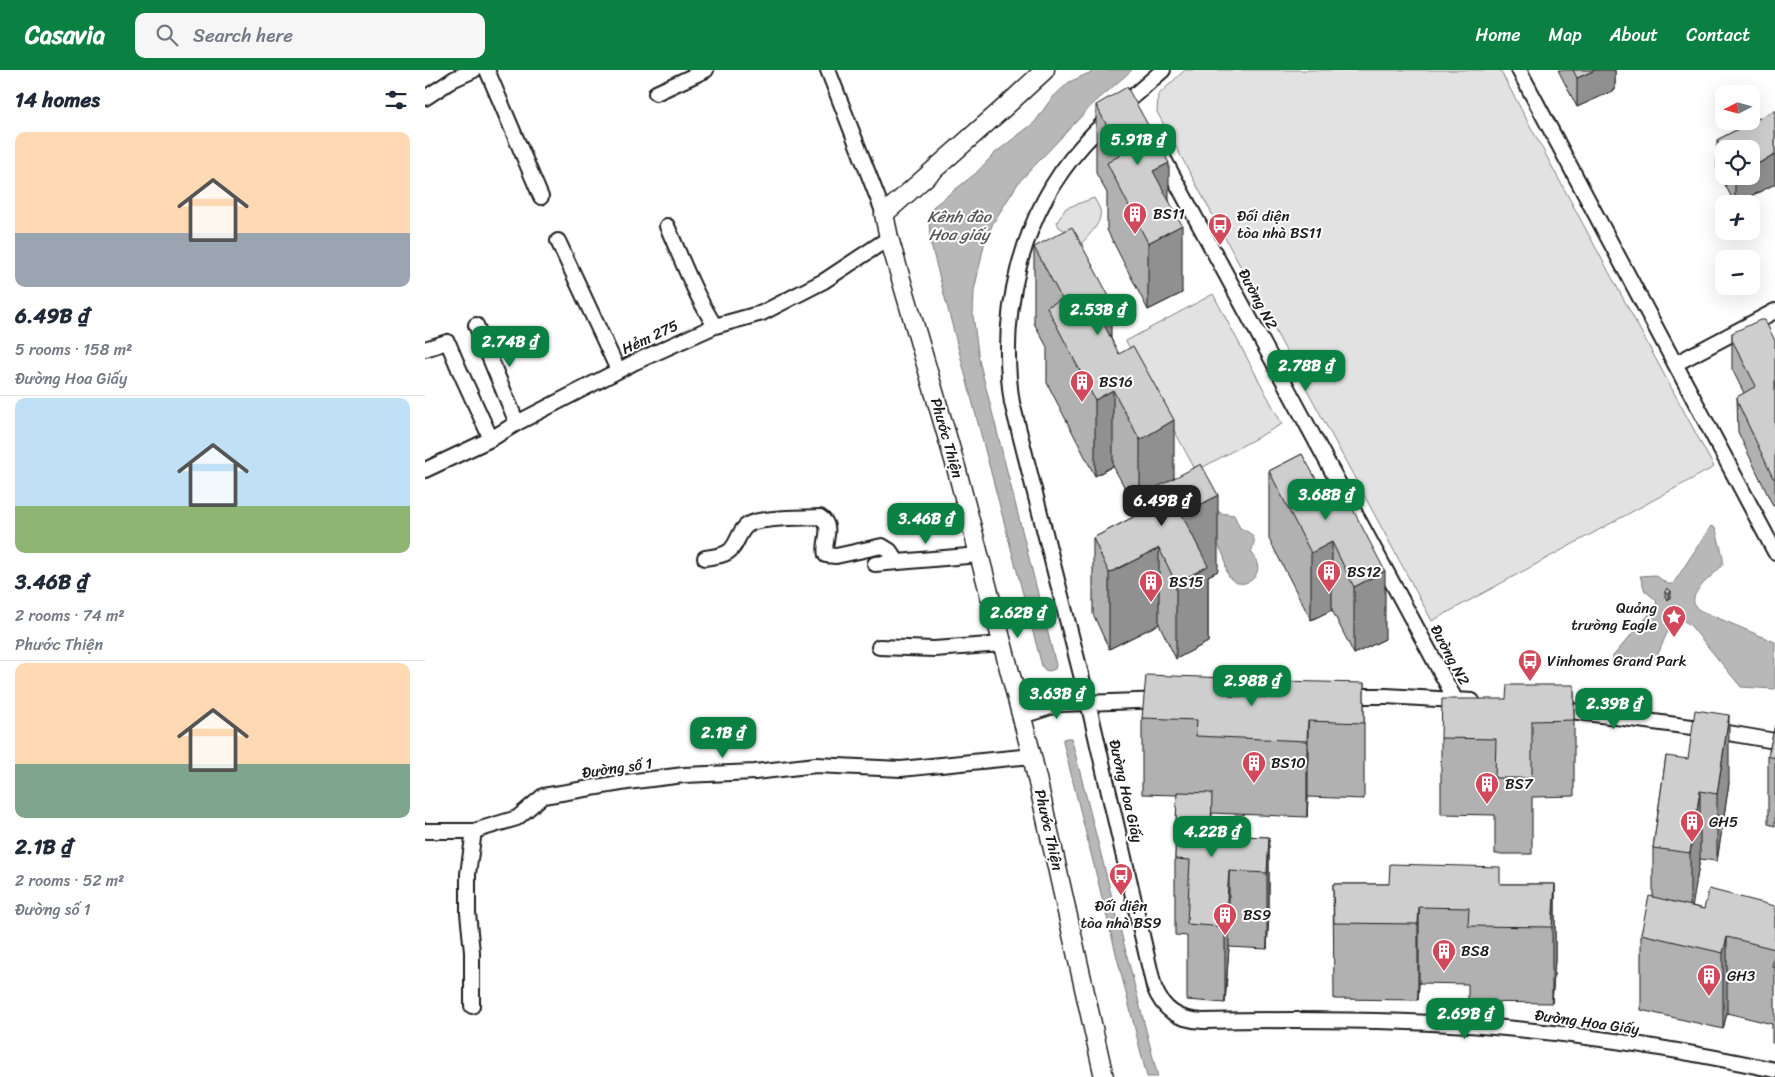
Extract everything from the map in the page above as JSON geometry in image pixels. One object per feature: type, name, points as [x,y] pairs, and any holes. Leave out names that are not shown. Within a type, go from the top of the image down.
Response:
[{"type":"street","points":[[426,94],[474,70]]},
{"type":"street","points":[[487,70],[541,197]]},
{"type":"street","points":[[656,93],[705,70]]},
{"type":"street","points":[[828,70],[884,214],[1045,70]]},
{"type":"street","name":"Đường Hoa Giấy","points":[[1163,70],[1134,102],[1081,146],[1042,206],[1018,268],[1008,330],[1007,365],[1012,403],[1088,702],[1154,987],[1163,1005],[1176,1016],[1189,1020],[1203,1021],[1313,1020],[1452,1024],[1516,1029],[1660,1048],[1775,1070]]},
{"type":"street","points":[[1519,70],[1775,552]]},
{"type":"street","name":"Đường N2","points":[[1154,140],[1455,699]]},
{"type":"street","name":"Phước Thiện","points":[[884,214],[889,238],[956,467],[1022,716],[1104,1077]]},
{"type":"street","points":[[667,226],[693,287],[715,326]]},
{"type":"street","name":"Hẻm 275","points":[[425,470],[491,439],[517,423],[618,370],[715,326],[762,313],[824,281],[889,238]]},
{"type":"street","points":[[558,240],[618,370]]},
{"type":"street","points":[[1675,364],[1775,311]]},
{"type":"street","points":[[476,325],[517,423]]},
{"type":"street","points":[[425,349],[447,342],[449,344],[491,439]]},
{"type":"street","points":[[705,558],[726,554],[731,550],[742,530],[750,524],[820,516],[827,525],[826,555],[836,556],[882,546],[890,551],[898,562]]},
{"type":"street","points":[[875,564],[979,554]]},
{"type":"street","points":[[879,647],[934,648],[1003,644]]},
{"type":"street","points":[[1229,698],[1313,696]]},
{"type":"street","points":[[1331,696],[1385,696],[1484,702]]},
{"type":"street","points":[[1022,716],[1060,704],[1173,699]]},
{"type":"street","points":[[1541,707],[1699,728],[1775,741]]},
{"type":"street","name":"Đường số 1","points":[[425,831],[474,831],[517,818],[543,796],[627,782],[684,775],[755,772],[816,765],[901,769],[1032,756]]},
{"type":"street","points":[[472,1006],[472,952],[468,913],[468,874],[474,831]]},
{"type":"shaded area","points":[[1185,70],[1500,70],[1714,467],[1432,621],[1157,112],[1158,95]]},
{"type":"shaded area","points":[[1094,198],[1100,210],[1099,219],[1095,228],[1082,243],[1083,252],[1094,267],[1090,270],[1086,269],[1084,265],[1070,255],[1070,246],[1077,241],[1078,236],[1075,232],[1059,227],[1057,222],[1066,208]]},
{"type":"shaded area","points":[[1213,294],[1282,424],[1196,471],[1126,341]]},
{"type":"water","name":"Kênh đào Hoa giấy","points":[[1096,70],[1132,70],[1093,104],[1019,182],[993,223],[984,245],[974,291],[973,315],[979,360],[1056,665],[1055,669],[1049,671],[1045,670],[1042,666],[930,241],[929,216],[934,206],[975,174],[995,153],[1035,122],[1051,99],[1069,82]]},
{"type":"water","points":[[1216,508],[1220,513],[1234,515],[1240,528],[1251,534],[1254,539],[1251,552],[1258,567],[1253,579],[1248,582],[1236,582],[1227,573],[1224,556],[1216,539]]},
{"type":"water","points":[[1711,526],[1716,530],[1723,564],[1696,592],[1694,604],[1699,610],[1775,642],[1775,689],[1741,687],[1690,625],[1683,621],[1677,621],[1672,625],[1658,653],[1652,660],[1630,663],[1616,663],[1612,661],[1613,656],[1657,605],[1656,600],[1645,591],[1640,576],[1655,575],[1668,584],[1673,584]]},
{"type":"water","points":[[1071,738],[1072,741],[1158,1077],[1147,1077],[1063,742],[1063,739]]},
{"type":"building","points":[[1573,70],[1595,70],[1577,78]]},
{"type":"building","points":[[1127,87],[1169,163],[1153,171],[1182,225],[1148,243],[1107,163],[1122,154],[1096,105]]},
{"type":"building","points":[[1775,110],[1775,155],[1760,162],[1760,140],[1717,140],[1736,130],[1760,130],[1760,118]]},
{"type":"building","points":[[1072,227],[1111,300],[1096,309],[1119,354],[1133,346],[1174,420],[1140,440],[1113,390],[1095,400],[1047,307],[1062,299],[1034,247]]},
{"type":"building","points":[[1760,320],[1765,320],[1775,341],[1775,478],[1773,478],[1738,403],[1737,397],[1756,386],[1732,340],[1732,333]]},
{"type":"building","points":[[1302,454],[1333,509],[1348,500],[1385,571],[1354,587],[1332,542],[1311,553],[1269,471]]},
{"type":"building","points":[[1201,464],[1218,495],[1182,515],[1208,566],[1176,583],[1159,548],[1109,573],[1093,538],[1149,509],[1142,495]]},
{"type":"building","points":[[1667,588],[1671,591],[1668,595],[1665,592]]},
{"type":"building","points":[[1146,675],[1229,678],[1229,696],[1279,698],[1279,681],[1364,683],[1364,723],[1308,721],[1307,741],[1196,736],[1197,720],[1142,718]]},
{"type":"building","points":[[1507,685],[1574,685],[1574,720],[1532,721],[1532,778],[1495,778],[1496,739],[1441,738],[1442,699],[1506,699]]},
{"type":"building","points":[[1695,710],[1729,715],[1717,794],[1700,791],[1690,853],[1653,848],[1666,756],[1688,759]]},
{"type":"building","points":[[1775,725],[1775,758],[1768,756]]},
{"type":"building","points":[[1177,792],[1212,793],[1211,835],[1269,837],[1267,873],[1229,871],[1225,927],[1187,924],[1190,860],[1175,859]]},
{"type":"building","points":[[1390,864],[1500,867],[1500,884],[1555,884],[1552,927],[1468,926],[1469,908],[1419,907],[1418,924],[1334,923],[1333,884],[1389,884]]},
{"type":"building","points":[[1709,889],[1775,906],[1775,949],[1727,937],[1723,953],[1641,934],[1649,896],[1704,909]]},
{"type":"building","points":[[1775,952],[1775,967],[1772,967]]},
{"type":"place","name":"BS11","points":[[1135,235]]},
{"type":"place","name":"Đối diện tòa nhà BS11","points":[[1220,246]]},
{"type":"place","name":"BS16","points":[[1082,403]]},
{"type":"place","name":"BS12","points":[[1329,593]]},
{"type":"place","name":"BS15","points":[[1151,603]]},
{"type":"place","name":"Quảng trường Eagle","points":[[1674,638]]},
{"type":"place","name":"Vinhomes Grand Park","points":[[1530,682]]},
{"type":"place","name":"BS10","points":[[1254,784]]},
{"type":"place","name":"BS7","points":[[1487,805]]},
{"type":"place","name":"GH5","points":[[1692,843]]},
{"type":"place","name":"Đối diện tòa nhà BS9","points":[[1121,896]]},
{"type":"place","name":"BS9","points":[[1225,936]]},
{"type":"place","name":"BS8","points":[[1444,972]]},
{"type":"place","name":"GH3","points":[[1709,997]]}]
